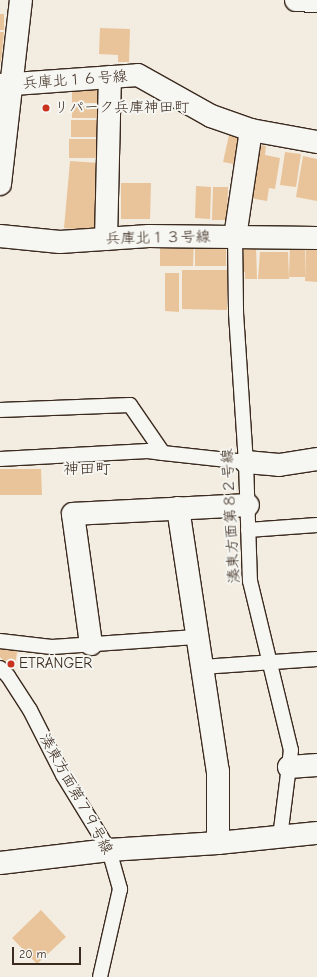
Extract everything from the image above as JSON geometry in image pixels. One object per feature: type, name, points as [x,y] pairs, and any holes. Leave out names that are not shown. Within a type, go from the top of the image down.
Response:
[{"type":"street","points":[[0,184],[5,84],[21,0]]},
{"type":"street","points":[[296,0],[317,1]]},
{"type":"street","name":"兵庫北１６号線","points":[[5,84],[138,75],[211,116],[251,130],[317,142]]},
{"type":"street","points":[[106,239],[110,77]]},
{"type":"street","points":[[235,237],[251,130]]},
{"type":"street","name":"兵庫北１３号線","points":[[0,236],[60,242],[106,239],[235,237],[317,238]]},
{"type":"street","points":[[246,462],[278,465],[317,459]]},
{"type":"street","points":[[91,644],[73,514],[248,505]]},
{"type":"street","points":[[178,508],[196,637],[218,771],[218,843]]},
{"type":"street","points":[[289,767],[317,764]]},
{"type":"street","points":[[0,863],[109,850],[218,843],[317,833]]},
{"type":"lane","name":"湊東方面第８２号線","points":[[235,237],[236,313],[246,462],[250,581],[291,750],[280,837]]},
{"type":"lane","points":[[0,410],[130,405],[163,453]]},
{"type":"lane","points":[[0,459],[148,451],[246,462]]},
{"type":"lane","points":[[248,530],[317,525]]},
{"type":"lane","points":[[0,641],[52,646],[196,637]]},
{"type":"lane","points":[[202,667],[317,660]]},
{"type":"lane","name":"湊東方面第７９号線","points":[[0,668],[8,676],[30,710],[62,774],[109,850],[120,889],[100,977]]},
{"type":"building","points":[[0,14],[4,14],[4,30],[0,30]]},
{"type":"building","points":[[100,28],[130,29],[129,62],[118,62],[118,55],[99,54]]},
{"type":"building","points":[[0,32],[4,32],[1,62],[0,62]]},
{"type":"building","points":[[102,88],[103,103],[72,103],[72,90]]},
{"type":"building","points":[[72,106],[97,106],[97,118],[72,118]]},
{"type":"building","points":[[71,120],[98,120],[98,137],[71,137]]},
{"type":"building","points":[[229,135],[244,137],[239,165],[223,162]]},
{"type":"building","points":[[69,139],[96,139],[96,158],[69,158]]},
{"type":"building","points":[[253,144],[266,146],[265,155],[280,158],[275,189],[269,188],[267,201],[245,197]]},
{"type":"building","points":[[285,152],[301,154],[296,187],[280,185]]},
{"type":"building","points":[[303,156],[317,159],[317,201],[296,197]]},
{"type":"building","points":[[70,161],[99,163],[95,220],[99,220],[98,231],[64,228]]},
{"type":"building","points":[[121,183],[151,183],[150,219],[121,219]]},
{"type":"building","points":[[196,186],[211,187],[210,219],[195,218]]},
{"type":"building","points":[[213,187],[228,187],[227,220],[212,220]]},
{"type":"building","points":[[160,241],[194,241],[193,266],[160,266]]},
{"type":"building","points":[[306,244],[317,245],[317,282],[305,281]]},
{"type":"building","points":[[195,245],[226,246],[226,266],[195,266]]},
{"type":"building","points":[[290,246],[305,246],[305,277],[289,277]]},
{"type":"building","points":[[240,247],[256,247],[257,279],[245,279],[245,272],[241,272]]},
{"type":"building","points":[[260,252],[288,252],[289,279],[258,279]]},
{"type":"building","points":[[182,270],[227,270],[227,310],[182,309]]},
{"type":"building","points":[[165,273],[179,273],[179,312],[165,311]]},
{"type":"building","points":[[0,469],[41,469],[42,495],[0,495]]},
{"type":"building","name":"ETRANGER","points":[[0,644],[18,647],[14,671],[0,657]]},
{"type":"building","points":[[41,910],[66,937],[37,964],[12,938]]},
{"type":"place","name":"リパーク兵庫神田町","points":[[46,108]]},
{"type":"place","name":"ETRANGER","points":[[11,664]]},
{"type":"district","name":"神田町","points":[[87,469]]}]
